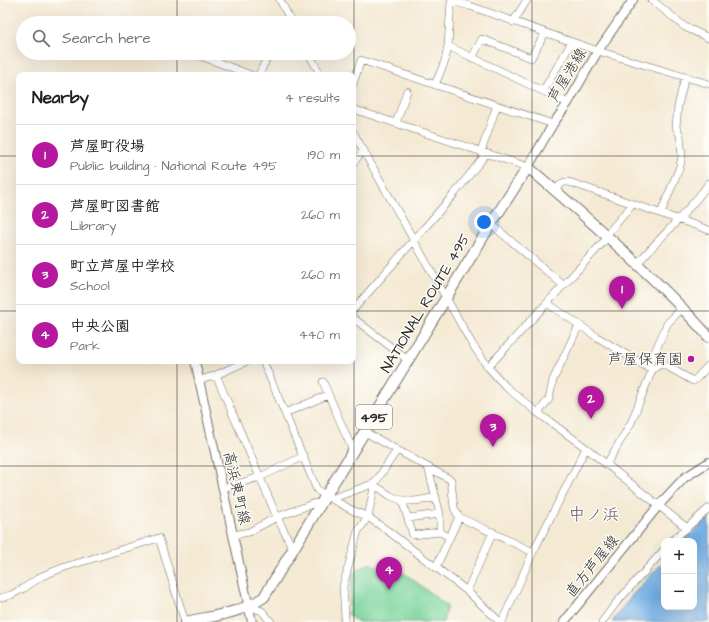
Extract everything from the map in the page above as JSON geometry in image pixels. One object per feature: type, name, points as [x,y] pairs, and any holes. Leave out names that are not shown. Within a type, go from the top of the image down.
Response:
[{"type":"highway","points":[[528,167],[683,307],[709,337]]},
{"type":"highway","name":"NATIONAL ROUTE 495","points":[[186,622],[237,610],[258,602],[264,597],[320,506],[328,498],[353,451],[491,224],[528,167]]},
{"type":"main road","name":"芦屋港線","points":[[528,167],[598,51],[630,3],[634,0]]},
{"type":"main road","name":"高浜東町線","points":[[195,364],[252,622]]},
{"type":"main road","name":"直方芦屋線","points":[[564,622],[659,505],[684,478],[709,462]]},
{"type":"street","points":[[280,0],[288,16]]},
{"type":"street","points":[[513,22],[527,0]]},
{"type":"street","points":[[652,0],[685,28],[709,38]]},
{"type":"street","points":[[435,85],[445,61],[448,46],[451,1],[472,3],[513,22],[545,33],[598,51],[709,84]]},
{"type":"street","points":[[472,58],[482,39],[531,58],[545,33]]},
{"type":"street","points":[[543,91],[572,42]]},
{"type":"street","points":[[448,46],[568,103]]},
{"type":"street","points":[[211,60],[243,72]]},
{"type":"street","points":[[260,72],[266,60]]},
{"type":"street","points":[[312,60],[319,72]]},
{"type":"street","points":[[356,75],[361,60],[554,124]]},
{"type":"street","points":[[661,212],[680,166],[682,156],[680,135],[676,127],[678,106],[685,77]]},
{"type":"street","points":[[396,123],[408,91]]},
{"type":"street","points":[[356,307],[455,192],[484,153],[497,105]]},
{"type":"street","points":[[356,110],[528,167]]},
{"type":"street","points":[[356,137],[472,344],[488,367],[506,386],[538,413],[586,448],[687,528]]},
{"type":"street","points":[[356,159],[364,150]]},
{"type":"street","points":[[555,191],[562,183],[566,181],[661,212],[709,230]]},
{"type":"street","points":[[637,264],[655,243],[680,219],[709,183]]},
{"type":"street","points":[[488,367],[607,238],[608,233],[633,204]]},
{"type":"street","points":[[491,224],[563,286]]},
{"type":"street","points":[[547,303],[579,325],[650,369]]},
{"type":"street","points":[[606,465],[631,423],[667,324],[683,307]]},
{"type":"street","points":[[356,320],[408,360]]},
{"type":"street","points":[[538,413],[549,399],[554,380],[579,325]]},
{"type":"street","points":[[198,380],[216,375],[240,364]]},
{"type":"street","points":[[264,364],[317,490],[328,498],[368,517],[388,531],[467,591],[501,622],[533,552],[586,448]]},
{"type":"street","points":[[650,369],[663,364],[693,381],[709,365]]},
{"type":"street","points":[[216,375],[277,517],[293,549]]},
{"type":"street","points":[[323,382],[353,451]]},
{"type":"street","points":[[286,413],[328,395]]},
{"type":"street","points":[[365,432],[451,480],[454,508],[459,517],[533,552]]},
{"type":"street","points":[[344,622],[343,586],[358,530],[368,517],[375,485],[397,450]]},
{"type":"street","points":[[223,488],[260,477],[304,456]]},
{"type":"street","points":[[428,467],[440,514],[440,532]]},
{"type":"street","points":[[328,498],[375,485]]},
{"type":"street","points":[[375,485],[390,496],[402,500],[416,502],[436,497]]},
{"type":"street","points":[[402,500],[413,535],[440,532],[449,537]]},
{"type":"street","points":[[233,535],[249,532],[277,517],[315,503],[320,506]]},
{"type":"street","points":[[675,538],[709,508]]},
{"type":"street","points":[[408,518],[440,514]]},
{"type":"street","points":[[436,567],[459,517]]},
{"type":"street","points":[[467,591],[493,532]]},
{"type":"street","points":[[0,598],[11,595],[42,576],[159,538],[186,622]]},
{"type":"street","points":[[602,622],[616,603],[661,553]]},
{"type":"street","points":[[248,606],[262,611],[271,622]]},
{"type":"green space","points":[[368,564],[407,575],[447,606],[443,622],[356,622],[348,614],[353,573]]},
{"type":"water","points":[[709,517],[709,622],[612,622],[631,596],[661,564],[661,610],[697,610],[697,538],[686,538]]},
{"type":"place","name":"芦屋町役場","points":[[622,309]]},
{"type":"place","name":"芦屋保育園","points":[[691,359]]},
{"type":"place","name":"芦屋町図書館","points":[[591,419]]},
{"type":"place","name":"町立芦屋中学校","points":[[493,447]]},
{"type":"place","name":"中央公園","points":[[389,590]]},
{"type":"district","name":"中ノ浜","points":[[594,514]]}]
